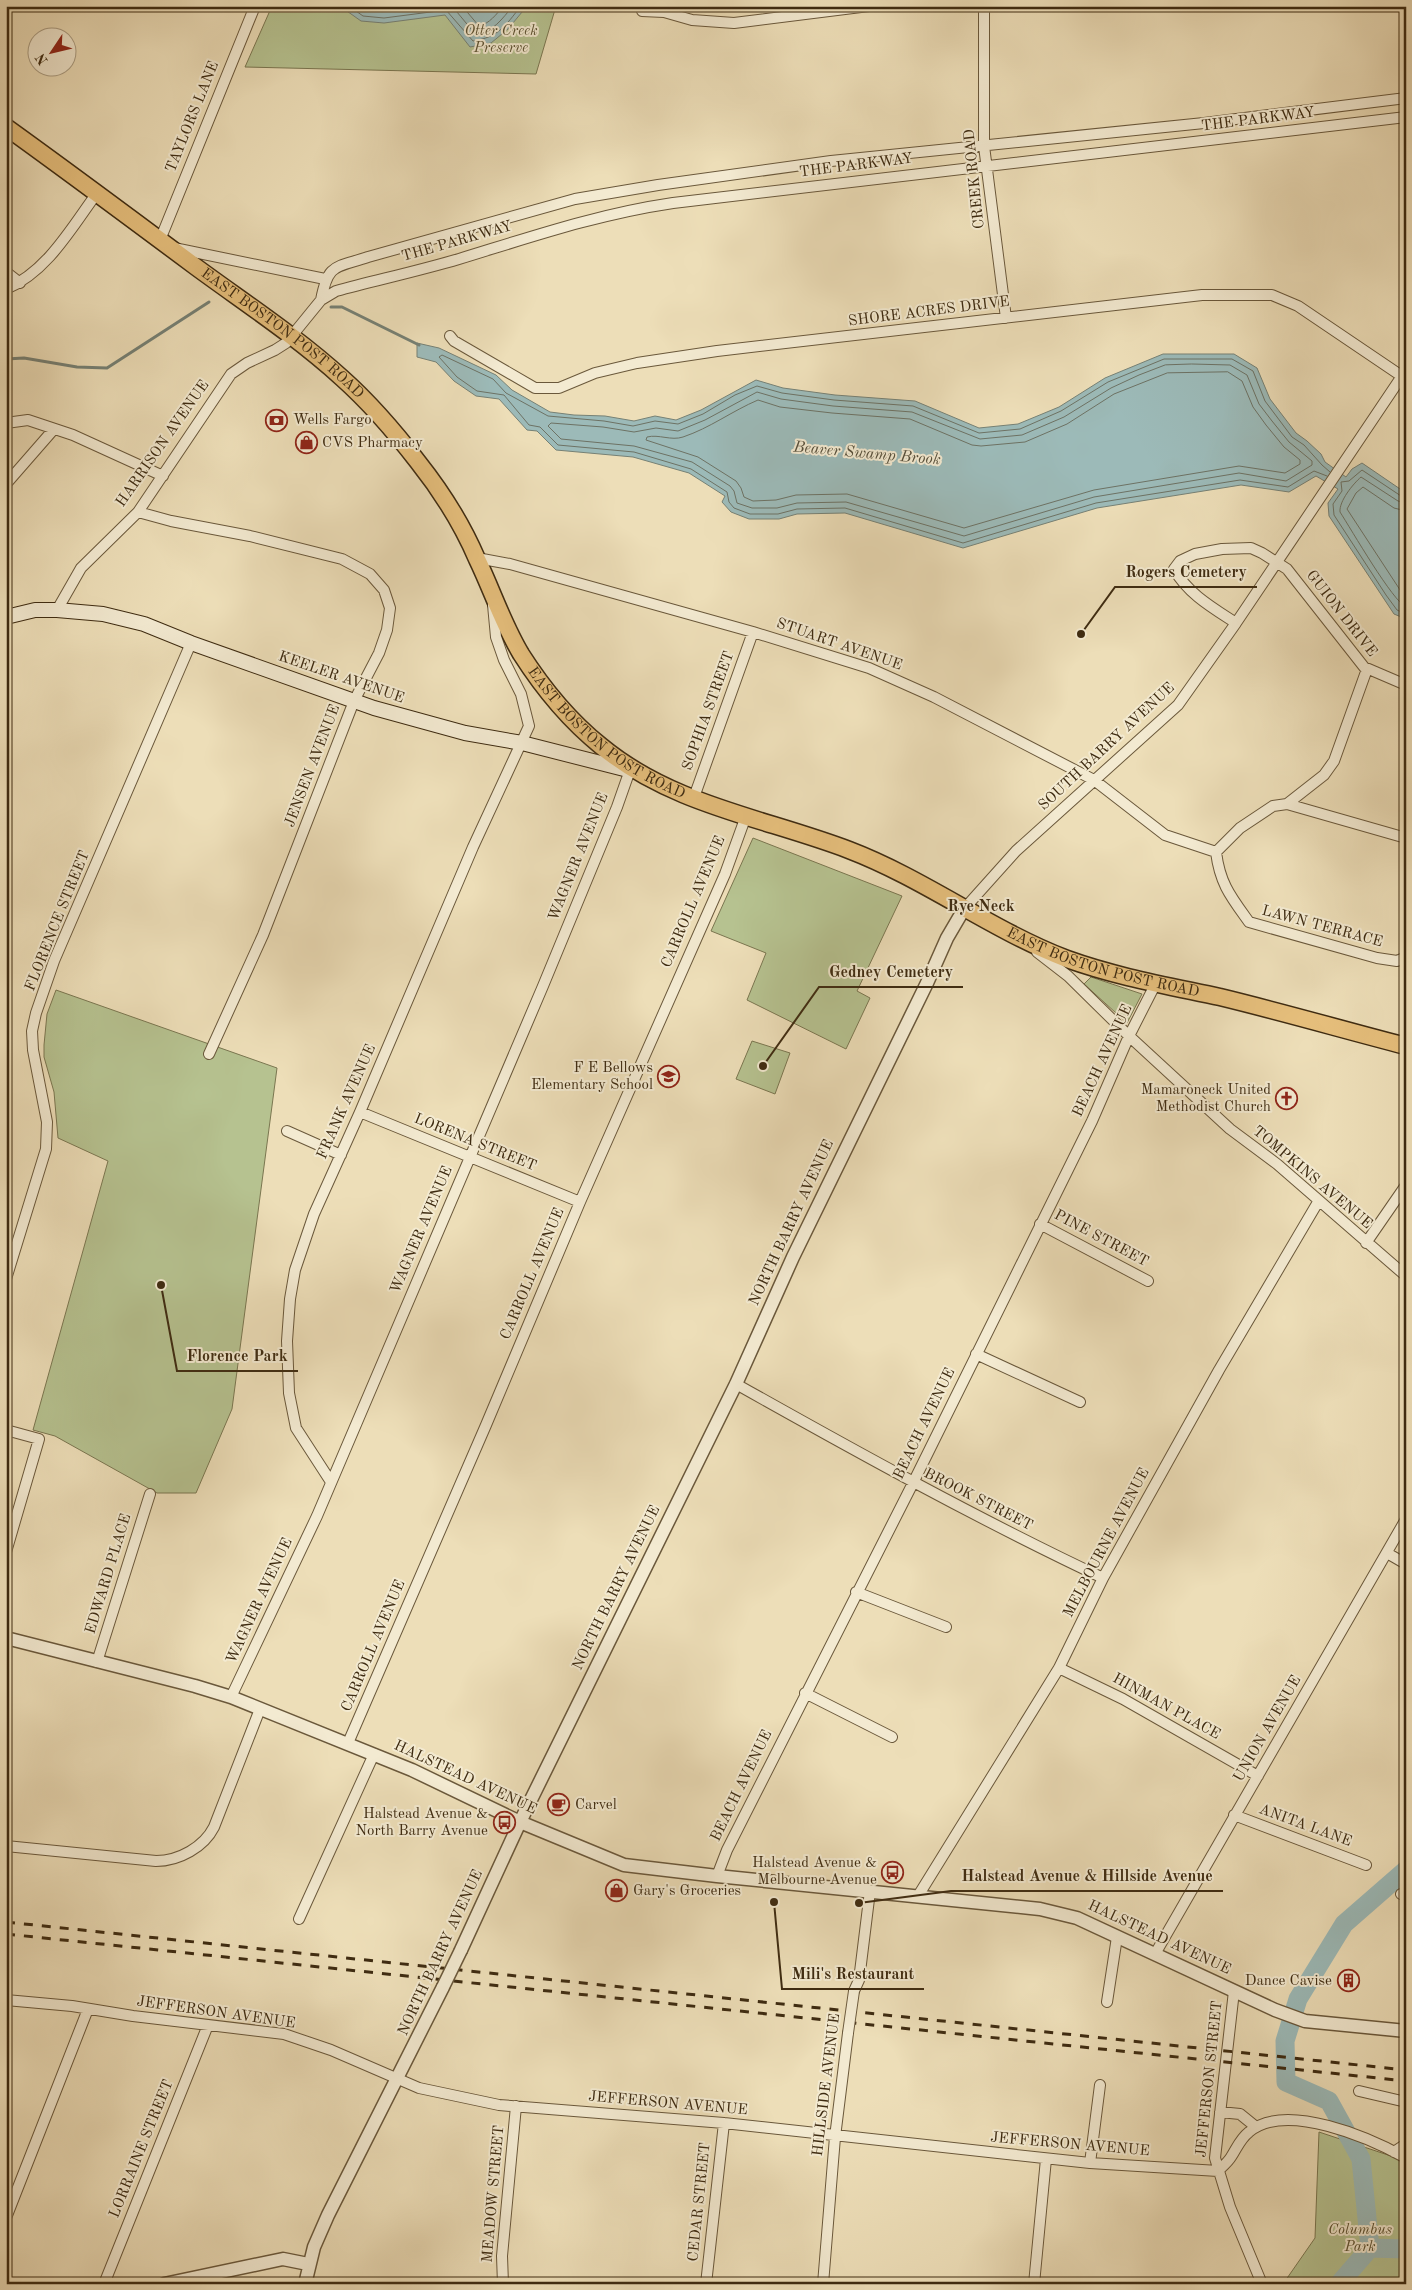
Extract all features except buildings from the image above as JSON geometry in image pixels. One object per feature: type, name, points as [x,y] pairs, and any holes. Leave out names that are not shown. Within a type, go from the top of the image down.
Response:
[{"type":"main road","name":"EAST BOSTON POST ROAD","points":[[6,127],[293,337],[343,378],[382,418],[431,478],[452,511],[477,558],[520,652],[543,685],[574,722],[634,772],[693,800],[856,853],[892,869],[1023,940],[1092,967],[1156,984],[1264,1008],[1406,1046]]},
{"type":"main road","name":"KEELER AVENUE","points":[[6,617],[36,610],[57,610],[103,614],[144,624],[191,643],[354,701],[465,733],[522,743],[634,772]]},
{"type":"street","name":"TAYLORS LANE","points":[[164,243],[255,6]]},
{"type":"street","points":[[642,12],[664,12],[692,20],[734,23],[869,6]]},
{"type":"street","name":"CREEK ROAD","points":[[984,6],[984,146],[1006,318]]},
{"type":"street","name":"THE PARKWAY","points":[[321,300],[327,274],[336,268],[368,257],[575,199],[658,185],[831,162],[1212,122],[1406,98]]},
{"type":"street","name":"THE PARKWAY","points":[[293,337],[321,300],[336,291],[458,259],[567,225],[625,210],[1406,117]]},
{"type":"street","points":[[1238,118],[1239,138]]},
{"type":"street","points":[[1212,122],[1213,141]]},
{"type":"street","points":[[6,288],[20,283],[54,252],[97,193]]},
{"type":"street","points":[[164,243],[325,279]]},
{"type":"street","points":[[6,272],[20,283]]},
{"type":"street","name":"SHORE ACRES DRIVE","points":[[450,336],[454,341],[535,388],[559,388],[594,373],[655,360],[717,351],[1202,295],[1272,295],[1298,306],[1404,375]]},
{"type":"street","name":"HARRISON AVENUE","points":[[57,610],[81,568],[138,512],[231,374],[247,363],[275,350],[293,337]]},
{"type":"street","name":"SOUTH BARRY AVENUE","points":[[964,909],[1016,851],[1178,704],[1236,624],[1344,460],[1404,375]]},
{"type":"street","points":[[6,423],[28,420],[73,435],[163,476]]},
{"type":"street","points":[[6,484],[54,429]]},
{"type":"street","name":"JENSEN AVENUE","points":[[138,512],[250,536],[342,559],[370,574],[384,590],[390,608],[387,630],[379,653],[354,701],[263,935],[209,1054]]},
{"type":"street","name":"GUION DRIVE","points":[[1216,852],[1240,828],[1273,806],[1287,804],[1324,775],[1334,761],[1366,668],[1349,651],[1287,569],[1277,562],[1251,548],[1222,549],[1195,554],[1180,561],[1174,569],[1194,595],[1236,624]]},
{"type":"street","name":"STUART AVENUE","points":[[477,558],[510,564],[753,632],[877,672],[934,697],[1094,780],[1165,835],[1216,852]]},
{"type":"street","name":"FRANK AVENUE","points":[[331,1482],[296,1428],[289,1393],[287,1341],[290,1299],[295,1270],[314,1214],[360,1112],[473,846],[529,726],[521,694],[496,637],[492,591]]},
{"type":"street","name":"SOPHIA STREET","points":[[693,800],[753,632]]},
{"type":"street","name":"FLORENCE STREET","points":[[6,1279],[46,1149],[47,1122],[33,1050],[32,1031],[36,1013],[54,962],[191,643]]},
{"type":"street","points":[[1366,668],[1406,685]]},
{"type":"street","name":"WAGNER AVENUE","points":[[231,1697],[331,1482],[547,977],[617,807],[634,772]]},
{"type":"street","points":[[1287,804],[1406,838]]},
{"type":"street","name":"CARROLL AVENUE","points":[[348,1743],[580,1202],[725,874],[746,816]]},
{"type":"street","name":"LAWN TERRACE","points":[[1216,852],[1218,872],[1227,891],[1249,922],[1377,958],[1397,961],[1406,957]]},
{"type":"street","name":"NORTH BARRY AVENUE","points":[[305,2284],[308,2264],[328,2215],[398,2079],[461,1950],[520,1822],[736,1384],[793,1256],[928,984],[947,938],[964,909]]},
{"type":"street","name":"TOMPKINS AVENUE","points":[[1023,940],[1068,976],[1129,1036],[1230,1128],[1277,1164],[1318,1202],[1406,1276]]},
{"type":"street","name":"BEACH AVENUE","points":[[717,1876],[726,1850],[913,1483],[1092,1121],[1129,1036],[1156,984]]},
{"type":"street","name":"LORENA STREET","points":[[360,1112],[580,1202]]},
{"type":"street","points":[[287,1131],[340,1155]]},
{"type":"street","points":[[1366,1243],[1406,1185]]},
{"type":"street","name":"MELBOURNE AVENUE","points":[[918,1896],[1059,1668],[1104,1578],[1219,1370],[1318,1202]]},
{"type":"street","name":"PINE STREET","points":[[1040,1224],[1148,1280]]},
{"type":"street","points":[[976,1354],[1080,1402]]},
{"type":"street","name":"BROOK STREET","points":[[736,1384],[913,1483],[1034,1545],[1104,1578]]},
{"type":"street","points":[[6,1430],[38,1439],[6,1552]]},
{"type":"street","name":"EDWARD PLACE","points":[[97,1662],[150,1494]]},
{"type":"street","name":"UNION AVENUE","points":[[1155,1954],[1406,1519]]},
{"type":"street","points":[[1387,1553],[1406,1564]]},
{"type":"street","points":[[856,1592],[946,1627]]},
{"type":"street","name":"HALSTEAD AVENUE","points":[[6,1638],[195,1686],[231,1697],[412,1770],[520,1822],[624,1865],[1040,1909],[1077,1918],[1275,2010],[1305,2021],[1406,2031]]},
{"type":"street","name":"HINMAN PLACE","points":[[1059,1668],[1124,1700],[1258,1776]]},
{"type":"street","points":[[805,1694],[892,1737]]},
{"type":"street","points":[[6,1846],[156,1861],[175,1859],[192,1850],[204,1841],[214,1827],[260,1709]]},
{"type":"street","points":[[299,1919],[374,1754]]},
{"type":"street","name":"ANITA LANE","points":[[1234,1815],[1366,1865]]},
{"type":"street","name":"HILLSIDE AVENUE","points":[[823,2284],[835,2137],[848,2033],[854,1991],[859,1980],[870,1891]]},
{"type":"street","points":[[1107,2002],[1117,1938]]},
{"type":"street","name":"JEFFERSON STREET","points":[[1218,2171],[1215,2158],[1234,1991]]},
{"type":"street","name":"JEFFERSON AVENUE","points":[[6,2000],[284,2034],[331,2050],[419,2088],[516,2106],[724,2123],[835,2137],[1046,2159],[1218,2171]]},
{"type":"street","points":[[6,2218],[88,2009]]},
{"type":"street","name":"LORRAINE STREET","points":[[104,2284],[208,2025]]},
{"type":"street","points":[[1090,2163],[1100,2085]]},
{"type":"street","points":[[1360,2091],[1406,2102]]},
{"type":"street","name":"MEADOW STREET","points":[[503,2284],[502,2256],[516,2106]]},
{"type":"street","points":[[1220,2112],[1240,2114],[1256,2127]]},
{"type":"street","points":[[1262,2284],[1218,2171],[1230,2158],[1239,2142],[1256,2127],[1290,2121],[1332,2127],[1371,2140],[1406,2158]]},
{"type":"street","name":"CEDAR STREET","points":[[706,2284],[724,2123]]},
{"type":"street","points":[[1394,2152],[1406,2144]]},
{"type":"street","points":[[1034,2284],[1046,2159]]},
{"type":"street","points":[[164,2284],[182,2282],[283,2260],[308,2264]]},
{"type":"green space","name":"Otter Creek Preserve","points":[[272,6],[556,6],[536,74],[245,67]]},
{"type":"green space","points":[[753,838],[902,896],[857,991],[870,998],[846,1049],[747,1000],[766,953],[711,931]]},
{"type":"green space","points":[[1091,977],[1142,994],[1127,1023],[1084,984]]},
{"type":"green space","points":[[56,990],[277,1068],[232,1409],[196,1493],[157,1493],[55,1436],[33,1430],[108,1161],[58,1138],[54,1092],[44,1057],[47,1014]]},
{"type":"green space","points":[[752,1041],[790,1053],[775,1094],[736,1079]]},
{"type":"green space","name":"Columbus Park","points":[[1319,2132],[1406,2161],[1406,2284],[1283,2284],[1315,2238]]},
{"type":"water","points":[[344,6],[527,6],[508,29],[491,43],[470,47],[445,15],[384,23],[361,21],[344,9]]},
{"type":"water","points":[[417,343],[439,348],[496,375],[512,390],[550,412],[605,416],[634,421],[655,416],[676,420],[701,410],[756,380],[783,388],[835,395],[915,401],[979,428],[1018,424],[1059,407],[1105,378],[1163,354],[1234,354],[1257,368],[1270,399],[1296,433],[1321,454],[1325,462],[1346,477],[1352,469],[1362,463],[1406,493],[1406,619],[1394,614],[1329,516],[1328,503],[1338,489],[1316,476],[1289,492],[1241,485],[1097,508],[963,548],[845,513],[797,514],[779,519],[749,519],[731,512],[722,502],[725,496],[689,473],[633,457],[556,450],[537,431],[527,430],[499,399],[476,396],[454,381],[436,362],[417,357]]},
{"type":"waterway","name":"Beaver Swamp Brook","points":[[6,359],[24,358],[77,367],[107,368],[209,302]]},
{"type":"waterway","name":"Beaver Swamp Brook","points":[[331,307],[342,307],[419,345]]},
{"type":"waterway","points":[[1339,2284],[1370,2248],[1361,2159],[1329,2101],[1286,2082],[1285,2041],[1298,1999],[1344,1924],[1406,1870]]},
{"type":"waterway","points":[[1370,2248],[1406,2249]]},
{"type":"railway","points":[[6,1922],[1406,2070]]},
{"type":"railway","points":[[6,1934],[1406,2081]]},
{"type":"place","name":"Wells Fargo","points":[[277,420]]},
{"type":"place","name":"CVS Pharmacy","points":[[306,443]]},
{"type":"place","name":"Rogers Cemetery","points":[[1081,634]]},
{"type":"place","name":"Gedney Cemetery","points":[[763,1066]]},
{"type":"place","name":"F E Bellows Elementary School","points":[[669,1077]]},
{"type":"place","name":"Mamaroneck United Methodist Church","points":[[1287,1099]]},
{"type":"place","name":"Florence Park","points":[[161,1285]]},
{"type":"place","name":"Carvel","points":[[559,1805]]},
{"type":"place","name":"Halstead Avenue & North Barry Avenue","points":[[504,1823]]},
{"type":"place","name":"Halstead Avenue & Melbourne Avenue","points":[[893,1872]]},
{"type":"place","name":"Gary's Groceries","points":[[617,1891]]},
{"type":"place","name":"Mili's Restaurant","points":[[774,1902]]},
{"type":"place","name":"Halstead Avenue & Hillside Avenue","points":[[859,1903]]},
{"type":"place","name":"Dance Cavise","points":[[1348,1981]]},
{"type":"district","name":"Rye Neck","points":[[981,907]]}]
